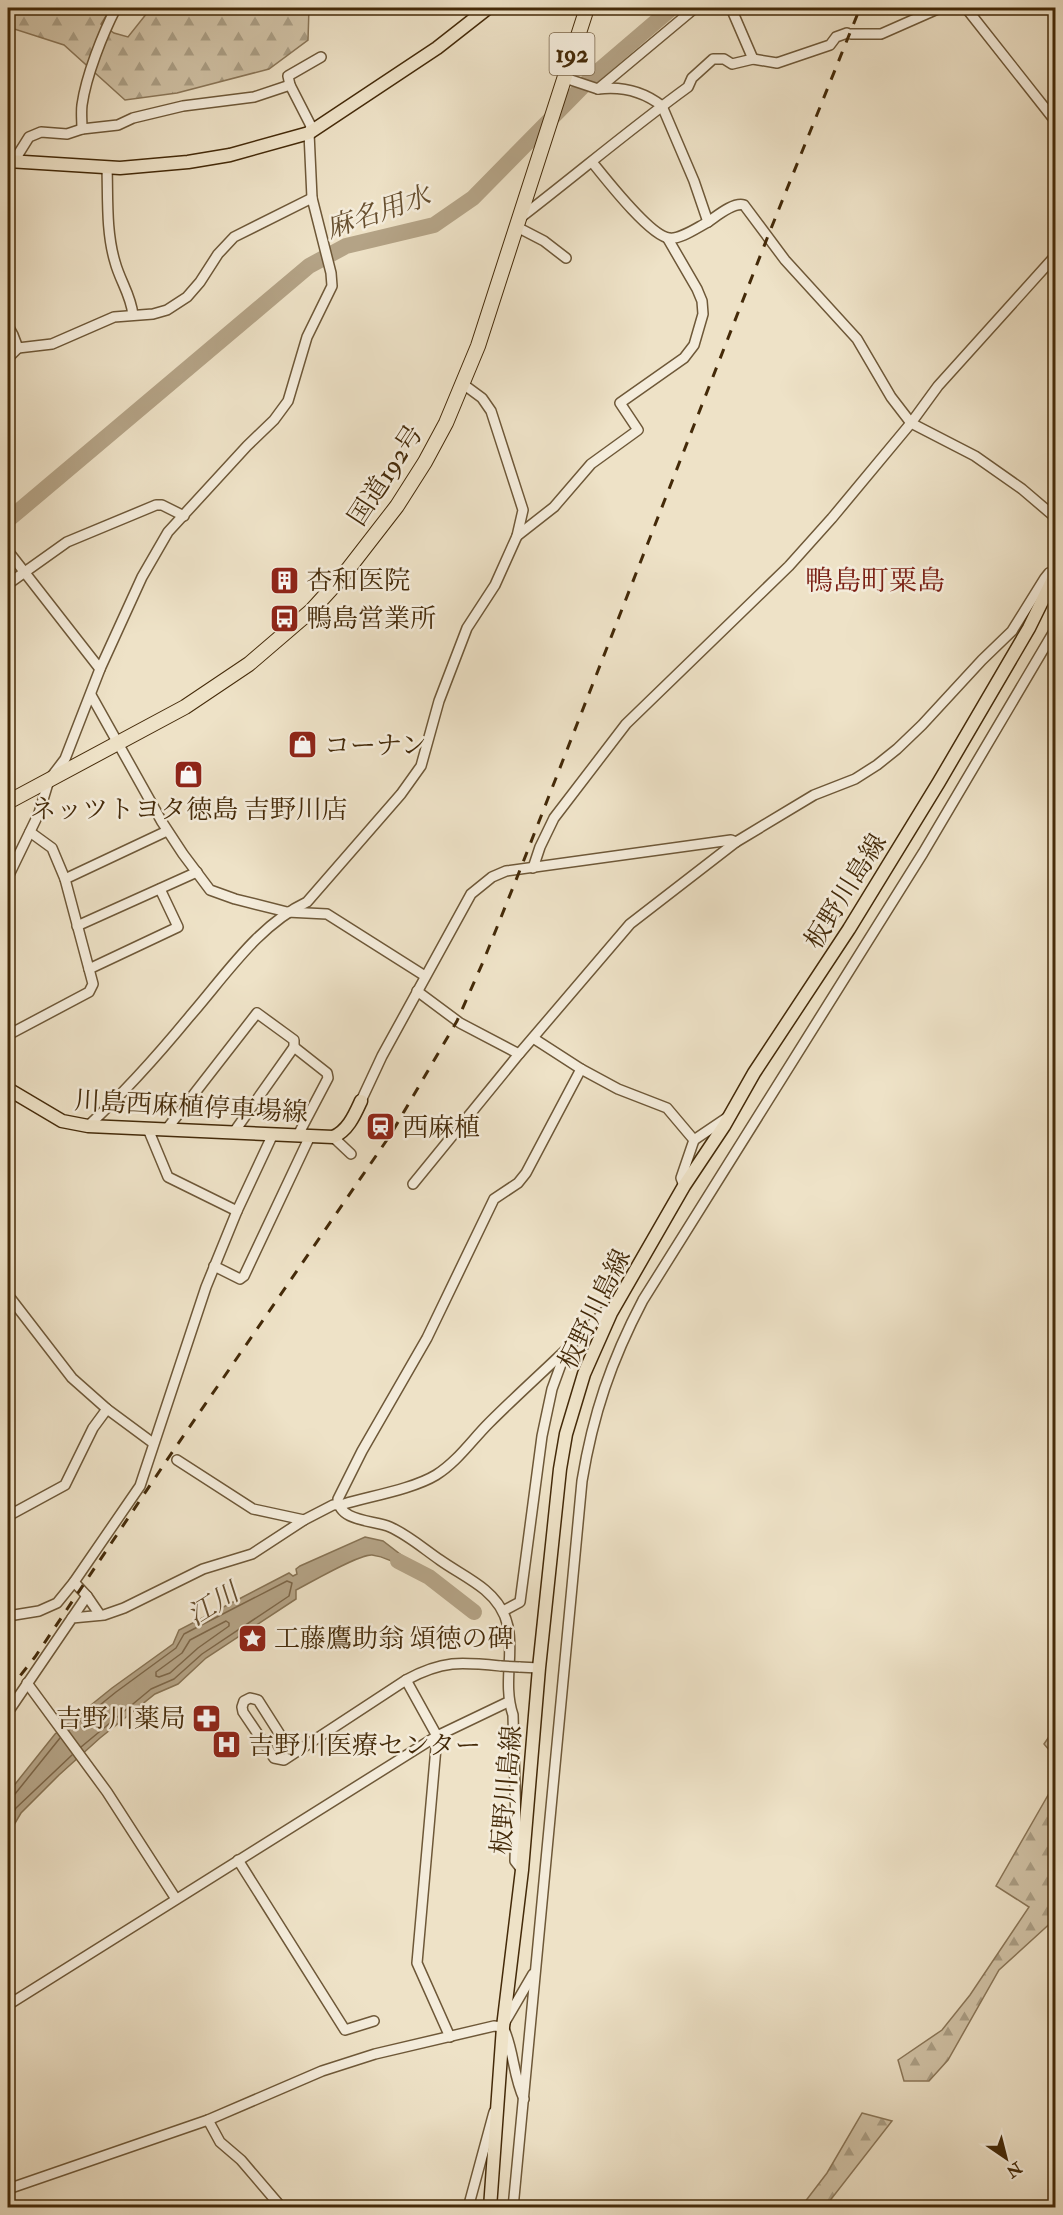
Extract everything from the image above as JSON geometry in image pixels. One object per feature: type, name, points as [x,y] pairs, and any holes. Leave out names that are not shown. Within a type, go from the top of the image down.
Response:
[{"type":"highway","name":"国道192号","points":[[8,802],[185,707],[216,688],[278,641],[312,610],[342,577],[397,507],[425,462],[463,384],[519,222],[557,101],[571,80],[587,8]]},
{"type":"main road","points":[[10,161],[120,168],[166,164],[220,157],[309,133],[437,48],[488,8]]},
{"type":"main road","name":"板野川島線","points":[[490,2208],[503,2027],[522,1870],[539,1668],[560,1469],[566,1434],[584,1374],[611,1313],[684,1186],[730,1116],[754,1073],[849,928],[939,782],[1029,628],[1055,575]]},
{"type":"main road","name":"川島西麻植停車場線","points":[[8,1089],[62,1121],[88,1126],[333,1137],[340,1134],[353,1118],[362,1101]]},
{"type":"street","points":[[82,129],[82,106],[89,80],[107,25],[116,8]]},
{"type":"street","points":[[596,88],[695,8]]},
{"type":"street","points":[[731,8],[753,59]]},
{"type":"street","points":[[566,258],[519,222],[634,126],[688,87],[692,78],[712,59],[724,59],[732,64],[753,59],[777,63],[830,45],[836,36],[881,34],[940,8]]},
{"type":"street","points":[[966,8],[1056,122]]},
{"type":"street","points":[[8,878],[39,813],[49,780],[65,759],[100,669],[142,577],[168,532],[274,420],[288,401],[307,337],[332,286],[324,241],[312,198],[309,133],[311,126],[290,85],[288,76],[321,57]]},
{"type":"street","points":[[571,80],[596,88],[628,89],[652,98],[662,106],[694,181],[708,222]]},
{"type":"street","points":[[10,161],[29,137],[41,132],[67,134],[82,129],[118,125],[133,118],[183,106],[254,97],[290,85]]},
{"type":"street","points":[[592,162],[629,206],[658,233],[668,238],[676,238],[740,203],[744,205],[785,260],[857,339],[891,397],[910,423],[975,456],[999,472],[1056,518]]},
{"type":"street","points":[[107,167],[110,236],[115,263],[132,301],[133,315]]},
{"type":"street","points":[[8,358],[18,348],[52,344],[107,319],[153,314],[167,310],[187,297],[218,254],[234,237],[312,198]]},
{"type":"street","points":[[517,536],[554,507],[591,464],[638,430],[620,403],[684,358],[694,345],[703,314],[702,302],[668,238]]},
{"type":"street","points":[[533,868],[554,818],[626,724],[789,567],[832,519],[938,386],[1056,255]]},
{"type":"street","points":[[8,326],[18,348]]},
{"type":"street","points":[[88,1126],[122,1094],[157,1055],[261,933],[287,912],[307,902],[389,809],[422,766],[439,701],[467,628],[495,585],[517,536],[523,510],[491,411],[482,398],[463,384]]},
{"type":"street","points":[[8,584],[67,542],[156,505],[162,505],[184,516]]},
{"type":"street","points":[[8,551],[100,669]]},
{"type":"street","points":[[413,1184],[519,1054],[630,924],[736,842],[814,795],[855,779],[890,754],[922,725],[982,660],[1003,642],[1045,578],[1049,573],[1055,575]]},
{"type":"street","points":[[513,2208],[582,1481],[588,1443],[599,1402],[643,1300],[923,853],[1056,628]]},
{"type":"street","points":[[91,695],[168,831],[210,890],[287,912],[327,914],[425,976]]},
{"type":"street","points":[[65,879],[168,831]]},
{"type":"street","points":[[8,1035],[89,993],[93,984],[65,879],[52,848],[30,832]]},
{"type":"street","points":[[362,1101],[382,1056],[425,976],[471,894],[484,882],[500,873],[731,840],[736,842]]},
{"type":"street","points":[[77,926],[197,872]]},
{"type":"street","points":[[89,969],[177,927],[160,889]]},
{"type":"street","points":[[417,991],[451,1018],[519,1054]]},
{"type":"street","points":[[166,1130],[257,1013],[294,1040],[294,1047],[234,1132]]},
{"type":"street","points":[[533,1038],[581,1070],[618,1089],[667,1108],[694,1140]]},
{"type":"street","points":[[214,1266],[240,1279],[244,1276],[328,1078],[327,1073],[294,1047]]},
{"type":"street","points":[[522,1870],[514,1861],[516,1825],[513,1714],[508,1702],[511,1636],[503,1611],[486,1591],[391,1527],[348,1515],[338,1504],[338,1499],[362,1451],[427,1338],[494,1198],[518,1183],[526,1173],[581,1070]]},
{"type":"street","points":[[684,1186],[681,1178],[694,1140],[730,1116]]},
{"type":"street","points":[[148,1129],[168,1177],[237,1211]]},
{"type":"street","points":[[8,1616],[39,1611],[57,1603],[140,1486],[195,1316],[237,1211],[273,1134]]},
{"type":"street","points":[[333,1137],[351,1154]]},
{"type":"street","points":[[8,1295],[72,1378],[107,1409],[153,1443]]},
{"type":"street","points":[[72,1618],[100,1615],[124,1608],[202,1569],[252,1554],[304,1520],[333,1505],[417,1483],[436,1475],[450,1465],[490,1422],[605,1311],[611,1313]]},
{"type":"street","points":[[503,1611],[519,1602],[542,1436],[552,1389],[564,1353]]},
{"type":"street","points":[[8,1516],[65,1485],[93,1428],[107,1409]]},
{"type":"street","points":[[177,1460],[253,1509],[304,1520]]},
{"type":"street","points":[[74,1582],[100,1615]]},
{"type":"street","points":[[8,1712],[87,1596]]},
{"type":"street","points":[[298,1749],[286,1744],[258,1700],[250,1698],[244,1701],[243,1712],[274,1758],[284,1760],[406,1680],[427,1669],[471,1663],[539,1668]]},
{"type":"street","points":[[406,1680],[437,1736],[417,1963],[450,2037]]},
{"type":"street","points":[[27,1683],[86,1762],[176,1899]]},
{"type":"street","points":[[8,2005],[437,1736],[508,1702]]},
{"type":"street","points":[[238,1860],[345,2030],[374,2021]]},
{"type":"street","points":[[503,2027],[536,1970]]},
{"type":"street","points":[[8,2189],[208,2120],[322,2071],[375,2054],[494,2026],[503,2027]]},
{"type":"street","points":[[503,2027],[509,2041],[518,2086],[524,2099]]},
{"type":"street","points":[[468,2208],[492,2115],[498,2106]]},
{"type":"street","points":[[208,2120],[220,2142],[241,2160],[282,2208]]},
{"type":"green space","points":[[8,8],[23,10],[31,8],[111,8],[101,24],[114,33],[128,37],[151,8],[309,8],[308,40],[269,69],[177,93],[125,100],[64,45],[8,27]]},
{"type":"green space","points":[[1055,1728],[1055,1757],[1044,1744]]},
{"type":"green space","points":[[1055,1783],[1055,1919],[999,1970],[948,2060],[929,2081],[904,2081],[898,2060],[942,2030],[970,1995],[1029,1907],[996,1886]]},
{"type":"green space","points":[[862,2113],[892,2121],[825,2207],[801,2207],[827,2173]]},
{"type":"water","points":[[365,1537],[383,1541],[418,1568],[414,1574],[394,1562],[372,1555],[346,1564],[296,1590],[296,1599],[206,1658],[178,1684],[155,1694],[100,1738],[21,1813],[8,1835],[8,1793],[55,1734],[112,1688],[173,1644],[179,1630],[289,1573],[293,1576],[297,1574],[296,1569],[300,1566]]},
{"type":"waterway","name":"麻名用水","points":[[8,520],[309,266],[346,246],[434,225],[473,198],[596,73],[672,8]]},
{"type":"waterway","name":"江川","points":[[398,1561],[429,1577],[474,1612]]},
{"type":"railway","points":[[8,1691],[35,1657],[171,1454],[391,1134],[457,1021],[520,870],[768,236],[860,8]]},
{"type":"place","name":"杏和医院","points":[[285,580]]},
{"type":"place","name":"鴨島営業所","points":[[285,618]]},
{"type":"place","name":"コーナン","points":[[303,745]]},
{"type":"place","name":"ネッツトヨタ徳島 吉野川店","points":[[189,775]]},
{"type":"place","name":"西麻植","points":[[381,1127]]},
{"type":"place","name":"工藤鷹助翁 頌徳の碑","points":[[253,1638]]},
{"type":"place","name":"吉野川薬局","points":[[207,1718]]},
{"type":"place","name":"吉野川医療センター","points":[[227,1745]]},
{"type":"district","name":"鴨島町粟島","points":[[875,580]]}]
